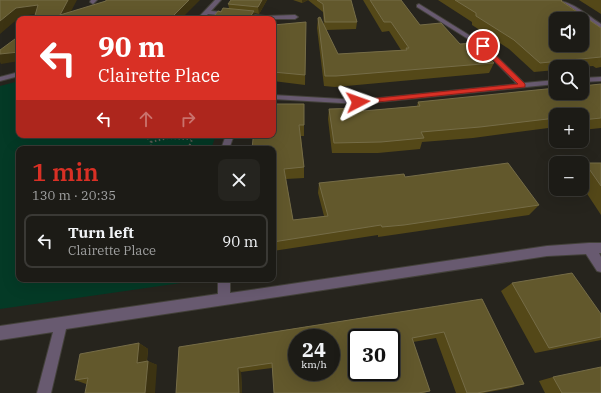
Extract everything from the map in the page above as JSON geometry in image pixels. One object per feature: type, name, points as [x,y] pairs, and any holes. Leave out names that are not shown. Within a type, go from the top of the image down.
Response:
[{"type":"street","points":[[203,16],[218,0]]},
{"type":"street","points":[[556,0],[571,7],[601,27]]},
{"type":"street","points":[[419,6],[483,46],[523,86]]},
{"type":"street","points":[[207,12],[246,16]]},
{"type":"street","points":[[276,17],[295,16]]},
{"type":"street","points":[[0,79],[16,75]]},
{"type":"street","points":[[589,80],[601,79]]},
{"type":"street","points":[[276,97],[358,102],[549,83]]},
{"type":"street","points":[[0,333],[547,251],[595,248],[601,268]]},
{"type":"street","points":[[224,282],[224,300]]},
{"type":"street","points":[[44,393],[61,324]]},
{"type":"path","points":[[148,138],[151,142],[151,146]]},
{"type":"path","points":[[151,142],[168,138],[191,139],[189,146]]},
{"type":"green space","points":[[16,82],[16,138],[215,138],[212,146],[16,146],[16,282],[188,282],[0,309],[0,86]]},
{"type":"building","points":[[0,0],[68,0],[60,15],[106,0],[189,0],[173,16],[35,16],[38,5],[16,8],[0,21]]},
{"type":"building","points":[[231,0],[262,0],[258,7],[228,4]]},
{"type":"building","points":[[317,0],[351,0],[357,22],[325,22],[323,4]]},
{"type":"building","points":[[370,0],[401,0],[420,25],[441,23],[460,44],[475,43],[494,63],[325,76],[318,18],[320,17],[338,54],[407,50],[406,48],[409,48],[391,22],[384,22]]},
{"type":"building","points":[[455,0],[562,0],[561,1],[577,12],[549,12],[549,52],[589,52],[589,20],[601,28],[601,57],[570,60],[549,60],[549,62],[540,63],[514,40],[476,16],[476,13]]},
{"type":"building","points":[[223,8],[254,11],[251,16],[214,16],[218,11],[221,12]]},
{"type":"building","points":[[306,22],[305,75],[276,72],[276,25]]},
{"type":"building","points":[[16,38],[16,52],[0,54],[0,50]]},
{"type":"building","points":[[601,84],[601,118],[589,119],[589,108],[549,108],[549,119],[421,132],[424,138],[381,142],[334,143],[329,109],[363,108],[363,111],[420,106],[418,102],[549,89],[549,100],[589,100],[589,85]]},
{"type":"building","points":[[276,104],[304,104],[304,125],[299,125],[304,167],[284,169],[293,220],[328,216],[319,183],[404,174],[405,177],[508,163],[539,205],[404,225],[382,227],[381,225],[276,242],[276,146],[252,146],[253,139],[276,138]]},
{"type":"building","points":[[589,163],[601,163],[601,186],[589,169]]},
{"type":"building","points":[[572,273],[601,314],[601,337],[549,348],[512,283]]},
{"type":"building","points":[[482,299],[524,384],[477,393],[467,393],[444,332],[412,338],[430,391],[418,393],[274,393],[272,363],[238,368],[239,393],[176,393],[179,347],[288,330],[288,381],[340,381],[340,329],[293,329]]},
{"type":"building","points":[[139,343],[137,363],[148,361],[145,393],[85,393],[88,378],[75,380],[80,354]]},
{"type":"building","points":[[601,367],[601,393],[562,393],[553,377]]},
{"type":"route","points":[[358,102],[523,86],[483,46]]}]
